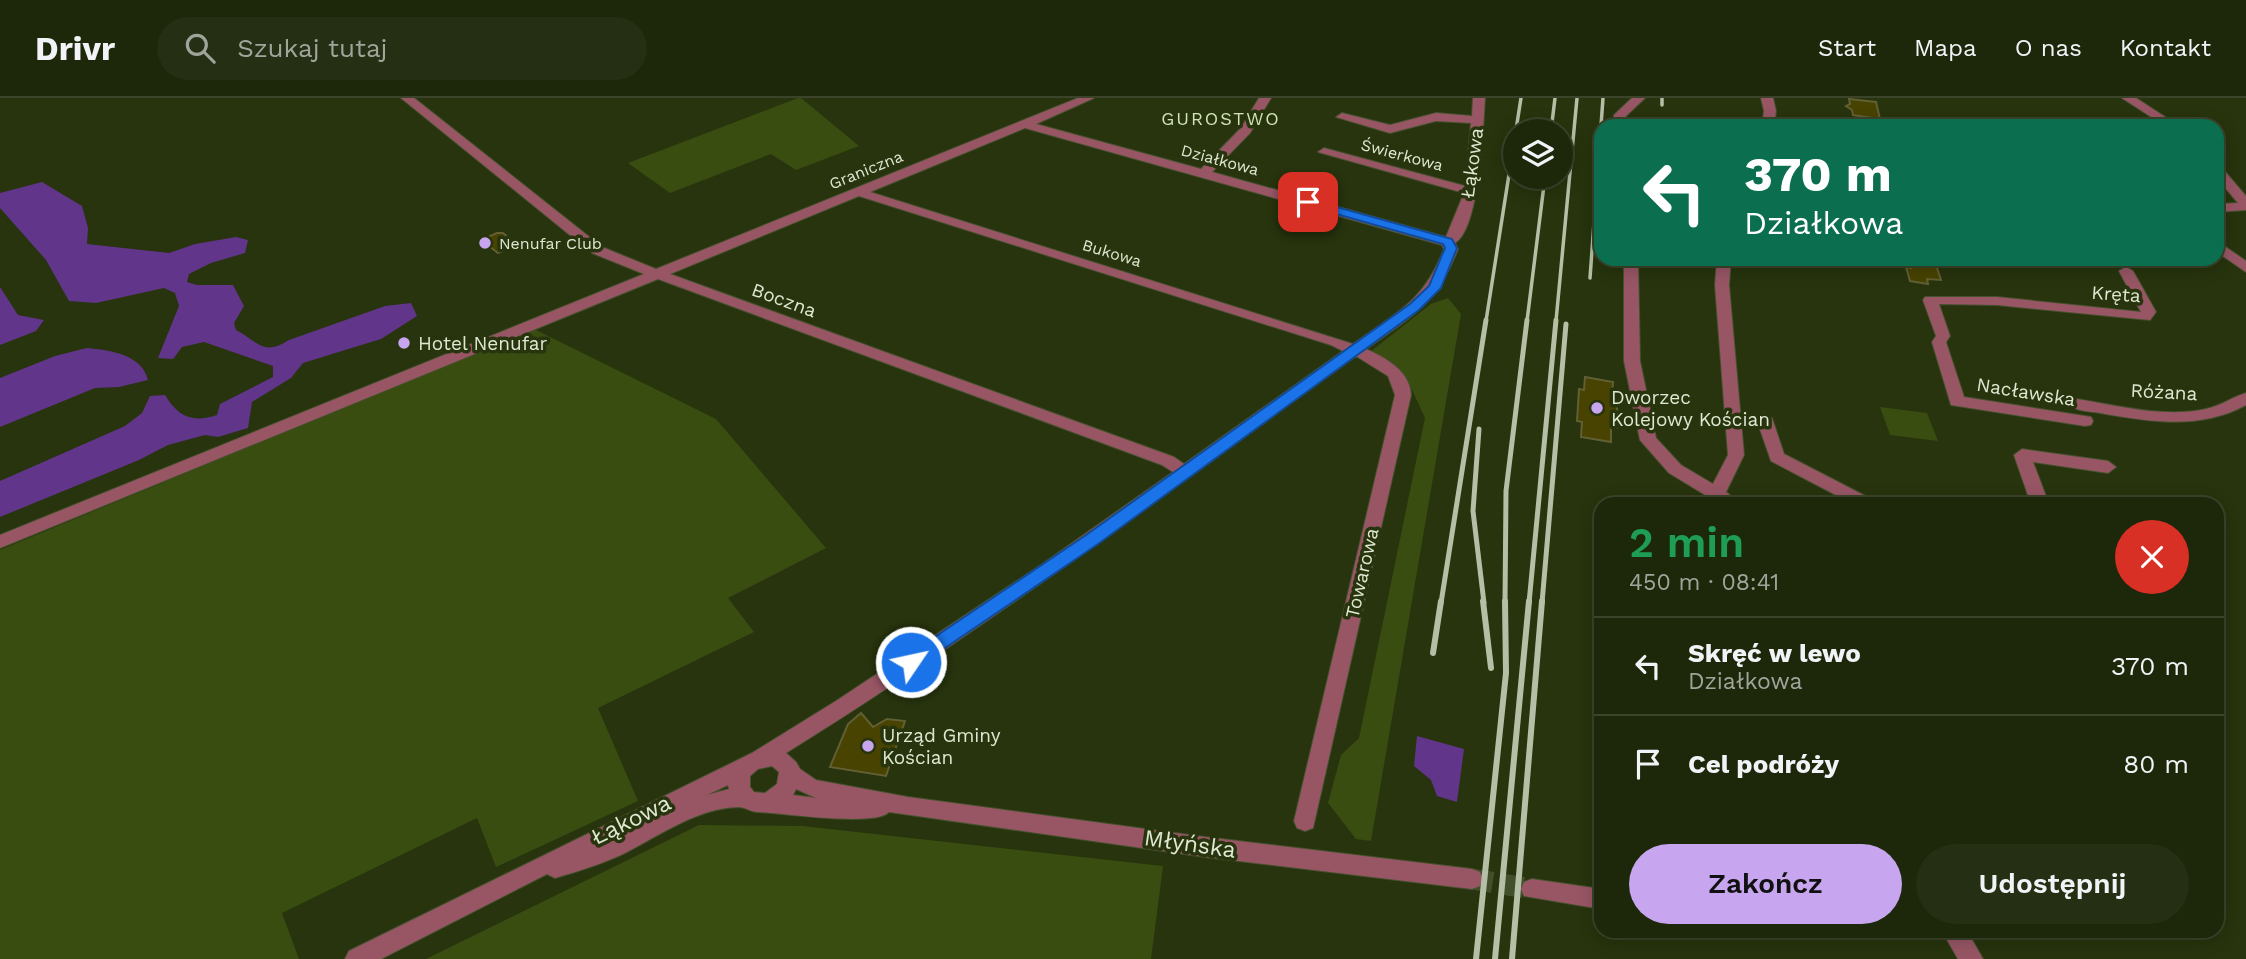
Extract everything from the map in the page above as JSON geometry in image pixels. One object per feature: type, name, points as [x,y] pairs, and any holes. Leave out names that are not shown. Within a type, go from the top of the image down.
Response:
[{"type":"street","name":"Boczna","points":[[407,98],[597,250],[657,275],[1168,461],[1185,472]]},
{"type":"street","name":"Graniczna","points":[[0,541],[1088,98]]},
{"type":"street","name":"Łąkowa","points":[[357,959],[522,878],[589,841],[751,763],[806,732],[1048,570],[1428,296],[1442,273],[1451,248],[1448,242],[1454,238],[1471,191],[1479,98]]},
{"type":"street","points":[[1620,119],[1620,115],[1639,98]]},
{"type":"street","points":[[1767,98],[1769,119]]},
{"type":"street","points":[[2129,98],[2162,119]]},
{"type":"street","points":[[1203,174],[1246,130],[1261,99]]},
{"type":"street","points":[[1342,117],[1391,129],[1436,117],[1478,120]]},
{"type":"street","name":"Działkowa","points":[[1024,124],[1448,242]]},
{"type":"street","name":"Świerkowa","points":[[1324,152],[1471,191]]},
{"type":"street","points":[[2224,178],[2246,205]]},
{"type":"street","name":"Bukowa","points":[[859,192],[1323,338],[1354,351]]},
{"type":"street","points":[[2224,207],[2246,205]]},
{"type":"street","points":[[2224,251],[2246,268]]},
{"type":"street","points":[[1631,266],[1632,361],[1648,440],[1675,469],[1720,497]]},
{"type":"street","points":[[1716,495],[1736,455],[1722,285],[1723,266]]},
{"type":"street","name":"Kręta","points":[[2030,305],[2146,317],[2149,312],[2126,271]]},
{"type":"street","name":"Nacławska","points":[[2030,305],[1997,301],[1930,300],[1943,336],[1939,342],[1941,353],[1957,401],[2085,421]]},
{"type":"street","name":"Towarowa","points":[[1305,821],[1404,394],[1401,382],[1392,372],[1354,351]]},
{"type":"street","name":"Różana","points":[[2077,404],[2151,415],[2196,416],[2231,408],[2246,398]]},
{"type":"street","points":[[1764,418],[1777,457],[1854,497]]},
{"type":"street","points":[[2037,497],[2022,455],[2108,467]]},
{"type":"street","points":[[790,771],[778,758],[751,763],[736,783],[742,797],[758,803],[768,801],[784,791],[806,732]]},
{"type":"street","name":"Młyńska","points":[[790,771],[811,788],[908,806],[1205,847],[1472,879]]},
{"type":"street","name":"Łąkowa","points":[[522,878],[596,856],[688,811],[742,797]]},
{"type":"street","name":"Młyńska","points":[[768,801],[835,810],[908,806]]},
{"type":"street","points":[[1532,888],[1594,898]]},
{"type":"street","points":[[1958,938],[1972,959]]},
{"type":"green space","points":[[798,98],[859,146],[796,170],[771,154],[670,193],[628,163]]},
{"type":"green space","points":[[1448,298],[1461,314],[1371,841],[1356,839],[1328,803],[1341,755],[1359,738],[1425,418],[1408,381],[1398,369],[1370,352],[1431,304]]},
{"type":"green space","points":[[534,329],[716,419],[826,548],[728,598],[754,632],[598,708],[638,801],[496,867],[477,818],[282,913],[299,959],[0,959],[0,550]]},
{"type":"green space","points":[[1880,407],[1927,413],[1938,441],[1890,435]]},
{"type":"green space","points":[[699,825],[803,826],[1163,866],[1151,959],[426,959]]},
{"type":"shaded area","points":[[42,182],[82,206],[88,228],[87,244],[169,253],[195,244],[236,237],[248,240],[245,253],[211,263],[189,274],[187,282],[197,285],[233,285],[244,306],[234,323],[236,330],[262,346],[280,345],[385,306],[411,303],[417,316],[381,339],[303,363],[291,378],[252,402],[248,428],[218,437],[205,435],[168,445],[139,460],[0,517],[0,481],[125,426],[142,413],[150,396],[165,395],[175,409],[187,416],[208,417],[217,415],[220,404],[273,377],[273,366],[204,342],[182,347],[173,359],[158,358],[179,306],[175,293],[164,288],[96,303],[69,301],[46,260],[0,208],[0,193]]},
{"type":"shaded area","points":[[0,287],[18,315],[44,320],[36,331],[0,345]]},
{"type":"shaded area","points":[[87,348],[114,352],[132,359],[145,371],[148,380],[119,387],[95,388],[0,427],[0,378],[55,356]]},
{"type":"shaded area","points":[[1417,736],[1464,749],[1457,802],[1437,796],[1431,780],[1414,766]]},
{"type":"building","points":[[1849,99],[1876,102],[1880,119],[1853,115],[1852,110],[1846,106],[1850,104]]},
{"type":"building","name":"Nenufar Club","points":[[503,233],[519,246],[498,253],[481,240]]},
{"type":"building","points":[[1936,266],[1941,280],[1927,279],[1928,284],[1910,281],[1906,267]]},
{"type":"building","name":"Dworzec Kolejowy Kościan","points":[[1585,377],[1613,382],[1612,395],[1617,396],[1617,428],[1611,428],[1611,442],[1581,437],[1582,422],[1577,421],[1579,389],[1584,390]]},
{"type":"building","name":"Urząd Gminy Kościan","points":[[861,713],[873,727],[887,719],[905,721],[886,776],[830,767],[848,724]]},
{"type":"tunnel","points":[[1472,879],[1532,889]]},
{"type":"railway","points":[[1486,321],[1521,98]]},
{"type":"railway","points":[[1552,119],[1555,98]]},
{"type":"railway","points":[[1556,321],[1577,98]]},
{"type":"railway","points":[[1601,119],[1603,98]]},
{"type":"railway","points":[[1662,98],[1662,105]]},
{"type":"railway","points":[[1527,321],[1544,189]]},
{"type":"railway","points":[[1590,278],[1594,223]]},
{"type":"railway","points":[[1441,603],[1486,320]]},
{"type":"railway","points":[[1505,602],[1506,491],[1527,320]]},
{"type":"railway","points":[[1529,603],[1556,320]]},
{"type":"railway","points":[[1542,603],[1566,324]]},
{"type":"railway","points":[[1479,429],[1473,511],[1484,603]]},
{"type":"railway","points":[[1433,653],[1441,601]]},
{"type":"railway","points":[[1483,601],[1491,668]]},
{"type":"railway","points":[[1495,959],[1529,601]]},
{"type":"railway","points":[[1512,959],[1542,601]]},
{"type":"railway","points":[[1476,959],[1506,673],[1505,602]]},
{"type":"place","name":"Nenufar Club","points":[[485,243]]},
{"type":"place","name":"Hotel Nenufar","points":[[404,343]]},
{"type":"place","name":"Dworzec Kolejowy Kościan","points":[[1597,408]]},
{"type":"place","name":"Urząd Gminy Kościan","points":[[868,746]]},
{"type":"district","name":"GUROSTWO","points":[[1221,118]]},
{"type":"route","points":[[911,662],[1092,540],[1415,307],[1434,288],[1451,248],[1448,242],[1308,202]]}]
